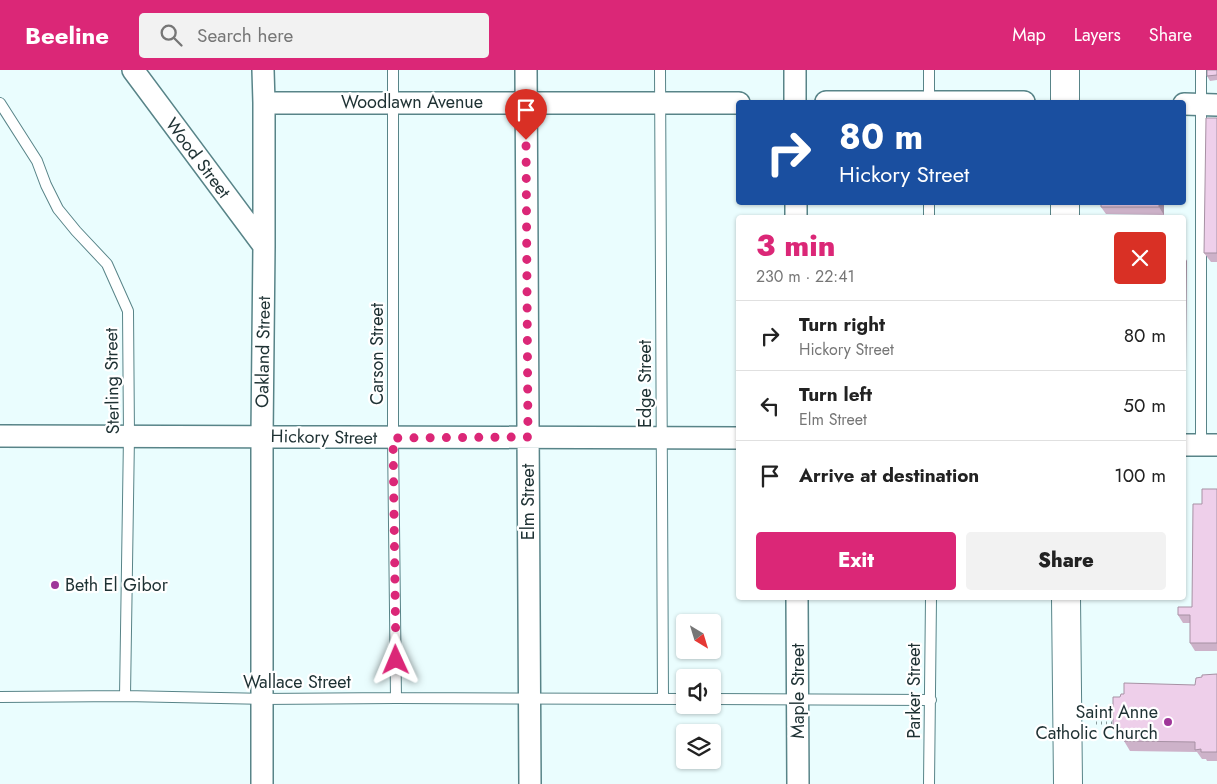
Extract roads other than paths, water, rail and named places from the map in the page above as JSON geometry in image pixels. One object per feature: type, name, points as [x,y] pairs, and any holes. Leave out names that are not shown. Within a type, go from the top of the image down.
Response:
[{"type":"main road","points":[[1065,70],[1065,100]]},
{"type":"main road","points":[[1066,600],[1068,784]]},
{"type":"street","name":"Wood Street","points":[[133,70],[264,246]]},
{"type":"street","name":"Oakland Street","points":[[262,784],[263,70]]},
{"type":"street","name":"Elm Street","points":[[526,70],[530,784]]},
{"type":"street","points":[[795,70],[795,100]]},
{"type":"street","name":"Woodlawn Avenue","points":[[264,102],[736,103]]},
{"type":"street","name":"Hickory Street","points":[[0,436],[736,438]]},
{"type":"street","name":"Maple Street","points":[[797,600],[798,784]]},
{"type":"lane","name":"Carson Street","points":[[393,70],[393,438],[396,698]]},
{"type":"lane","name":"Edge Street","points":[[660,70],[662,699]]},
{"type":"lane","points":[[929,70],[929,100]]},
{"type":"lane","points":[[1201,70],[1201,445]]},
{"type":"lane","name":"Sterling Street","points":[[0,103],[37,161],[58,209],[107,264],[128,311],[130,436],[125,696]]},
{"type":"lane","name":"Parker Street","points":[[929,784],[931,600]]},
{"type":"lane","name":"Wallace Street","points":[[0,697],[676,699]]},
{"type":"lane","points":[[721,699],[930,700]]},
{"type":"place","name":"Beth El Gibor","points":[[55,585]]},
{"type":"place","name":"Saint Anne Catholic Church","points":[[1168,722]]}]
